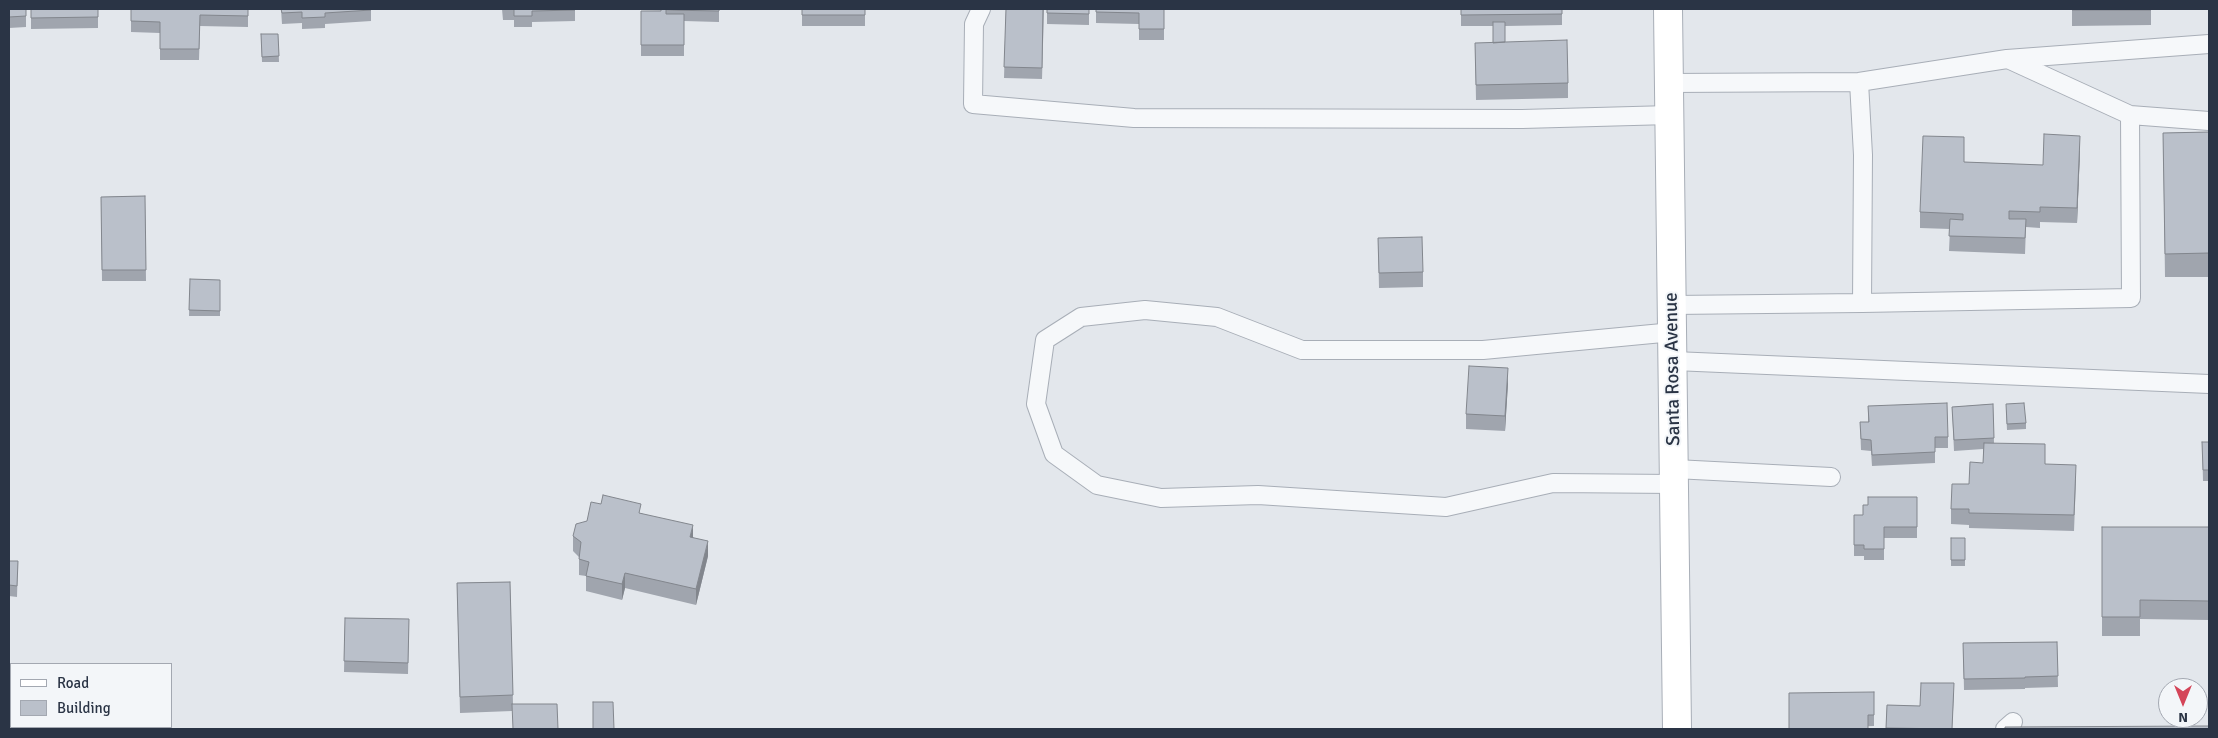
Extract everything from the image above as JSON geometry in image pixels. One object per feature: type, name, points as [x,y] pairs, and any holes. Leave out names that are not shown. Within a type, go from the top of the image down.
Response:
[{"type":"main road","name":"Santa Rosa Avenue","points":[[1668,9],[1674,362],[1677,729]]},
{"type":"lane","points":[[981,9],[974,24],[973,104],[1134,118],[1522,119],[1670,115]]},
{"type":"lane","points":[[1669,84],[1859,82],[2007,59],[2209,44]]},
{"type":"lane","points":[[2007,59],[2130,115],[2209,121]]},
{"type":"lane","points":[[1859,82],[1863,155],[1862,303]]},
{"type":"lane","points":[[1672,305],[2131,298],[2130,115]]},
{"type":"lane","points":[[1673,332],[1483,350],[1302,350],[1218,317],[1145,310],[1081,317],[1045,340],[1036,404],[1054,454],[1097,485],[1161,498],[1258,495],[1446,507],[1553,483],[1675,476],[1831,477]]},
{"type":"lane","points":[[1674,362],[2209,384]]},
{"type":"building","points":[[9,9],[26,9],[26,16],[9,17]]},
{"type":"building","points":[[31,9],[98,9],[98,17],[31,18]]},
{"type":"building","points":[[131,9],[248,9],[248,16],[200,15],[199,49],[160,49],[160,22],[131,21]]},
{"type":"building","points":[[281,9],[371,10],[325,13],[325,17],[302,18],[302,12],[282,13]]},
{"type":"building","points":[[514,9],[575,10],[532,11],[532,16],[514,16]]},
{"type":"building","points":[[661,9],[719,9],[719,11],[666,10],[666,14],[684,14],[684,45],[641,45],[641,11],[661,11]]},
{"type":"building","points":[[802,9],[865,9],[865,15],[802,15]]},
{"type":"building","points":[[1006,9],[1043,9],[1042,68],[1004,67]]},
{"type":"building","points":[[1047,9],[1089,9],[1089,14],[1047,13]]},
{"type":"building","points":[[1096,9],[1164,9],[1164,29],[1139,29],[1139,13],[1096,12]]},
{"type":"building","points":[[1461,9],[1562,9],[1562,14],[1461,15]]},
{"type":"building","points":[[2151,9],[2151,10],[2072,10]]},
{"type":"building","points":[[1493,22],[1505,22],[1505,42],[1493,43]]},
{"type":"building","points":[[261,34],[278,34],[279,56],[262,57]]},
{"type":"building","points":[[1567,40],[1568,83],[1476,85],[1475,43]]},
{"type":"building","points":[[2209,132],[2209,253],[2165,254],[2163,133]]},
{"type":"building","points":[[2044,134],[2080,136],[2077,208],[2040,207],[2040,212],[2009,211],[2009,219],[2026,219],[2025,238],[1949,236],[1950,219],[1963,220],[1963,214],[1920,212],[1923,136],[1964,137],[1964,162],[2043,165]]},
{"type":"building","points":[[145,196],[146,270],[102,270],[101,197]]},
{"type":"building","points":[[1422,237],[1423,272],[1379,273],[1378,238]]},
{"type":"building","points":[[190,279],[220,280],[220,311],[189,310]]},
{"type":"building","points":[[1469,366],[1508,368],[1505,416],[1466,414]]},
{"type":"building","points":[[1947,403],[1948,437],[1935,437],[1935,452],[1872,455],[1871,440],[1861,439],[1860,422],[1869,422],[1868,406]]},
{"type":"building","points":[[2024,403],[2026,423],[2007,424],[2006,404]]},
{"type":"building","points":[[1993,404],[1994,438],[1954,440],[1952,407]]},
{"type":"building","points":[[2202,442],[2209,442],[2209,470],[2203,470]]},
{"type":"building","points":[[1984,443],[2045,444],[2045,464],[2076,465],[2074,515],[1969,513],[1969,509],[1951,509],[1952,484],[1969,484],[1970,462],[1983,463]]},
{"type":"building","points":[[603,495],[641,504],[639,513],[693,525],[690,537],[708,541],[696,589],[625,573],[622,584],[586,576],[589,562],[579,559],[581,542],[573,536],[576,524],[587,521],[591,502],[601,504]]},
{"type":"building","points":[[1868,497],[1917,497],[1917,527],[1884,527],[1884,549],[1864,549],[1864,545],[1854,545],[1854,515],[1863,515],[1863,505],[1868,505]]},
{"type":"building","points":[[2102,527],[2209,527],[2209,601],[2140,600],[2140,617],[2102,617]]},
{"type":"building","points":[[1951,538],[1965,538],[1965,560],[1951,560]]},
{"type":"building","points":[[9,561],[18,561],[17,586],[9,585]]},
{"type":"building","points":[[510,582],[513,695],[460,697],[457,583]]},
{"type":"building","points":[[345,618],[409,619],[408,663],[344,661]]},
{"type":"building","points":[[2057,642],[2058,676],[1964,679],[1963,643]]},
{"type":"building","points":[[1921,683],[1954,683],[1952,729],[1886,728],[1887,705],[1920,706]]},
{"type":"building","points":[[1874,692],[1874,715],[1868,715],[1868,729],[1789,729],[1789,693]]},
{"type":"building","points":[[593,702],[613,702],[614,729],[593,729]]},
{"type":"building","points":[[512,704],[557,704],[558,729],[513,729]]},
{"type":"building","points":[[2158,726],[2158,728],[2208,728],[2208,726],[2209,729],[2005,729],[2005,727]]}]
